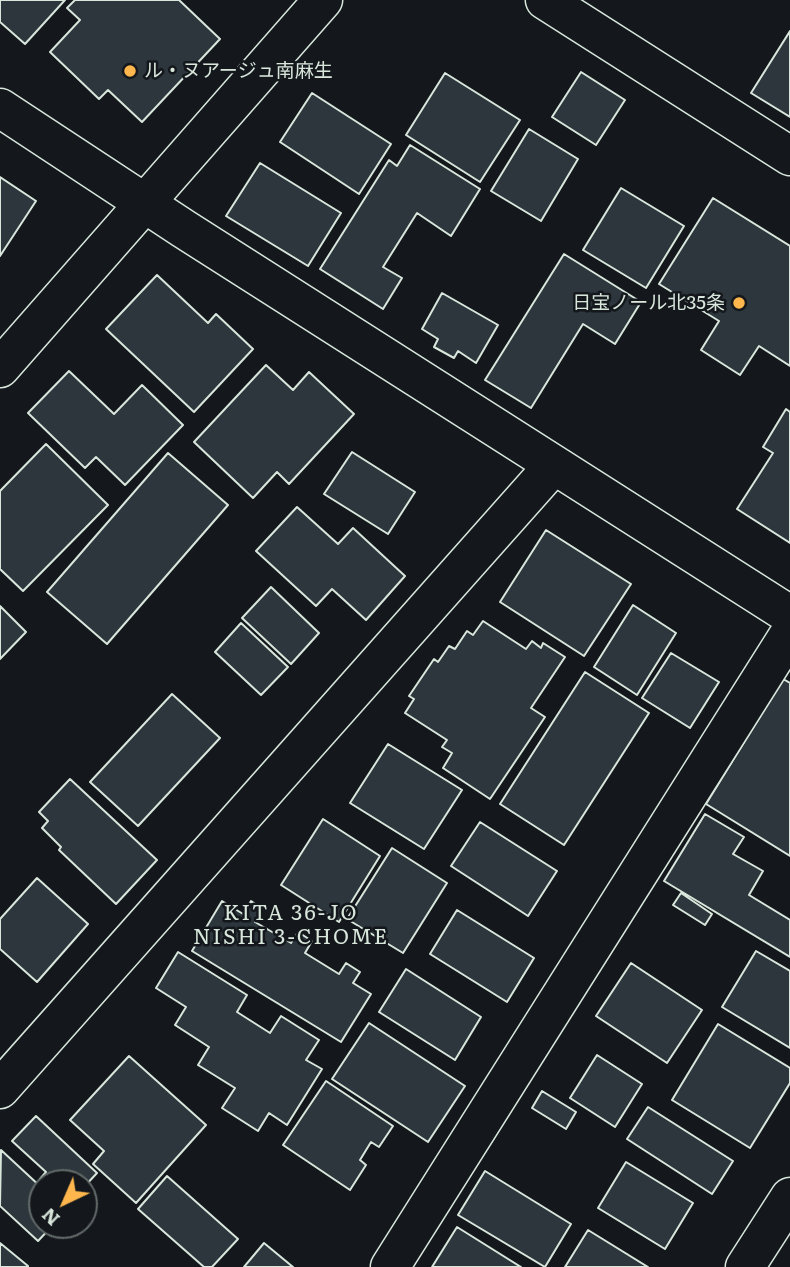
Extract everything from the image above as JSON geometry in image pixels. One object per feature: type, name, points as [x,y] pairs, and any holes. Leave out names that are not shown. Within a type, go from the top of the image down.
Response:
[{"type":"street","points":[[0,368],[323,0]]},
{"type":"street","points":[[545,0],[790,156]]},
{"type":"street","points":[[0,108],[145,204],[790,615]]},
{"type":"street","points":[[0,1089],[555,466]]},
{"type":"street","points":[[390,1267],[790,633]]},
{"type":"street","points":[[745,1267],[790,1197]]},
{"type":"building","points":[[0,0],[65,0],[25,44],[0,22]]},
{"type":"building","name":"ル・ヌアージュ南麻生","points":[[75,0],[179,0],[220,39],[142,122],[108,90],[99,99],[50,52],[80,20],[67,8]]},
{"type":"building","points":[[790,31],[790,117],[751,93]]},
{"type":"building","points":[[581,72],[625,100],[596,145],[552,117]]},
{"type":"building","points":[[445,73],[520,120],[480,182],[406,135]]},
{"type":"building","points":[[312,93],[391,144],[359,194],[280,142]]},
{"type":"building","points":[[529,129],[578,159],[541,221],[491,191]]},
{"type":"building","points":[[410,145],[480,189],[451,236],[417,213],[383,267],[402,278],[383,309],[320,269],[389,160],[397,166]]},
{"type":"building","points":[[260,163],[341,213],[308,266],[226,216]]},
{"type":"building","points":[[0,177],[36,201],[0,256]]},
{"type":"building","points":[[621,188],[684,226],[646,288],[583,250]]},
{"type":"building","name":"日宝ノール北35条","points":[[713,198],[790,246],[790,366],[759,346],[740,375],[701,350],[719,321],[659,284]]},
{"type":"building","points":[[564,254],[641,302],[615,344],[583,324],[531,408],[485,380]]},
{"type":"building","points":[[157,275],[208,323],[216,314],[253,349],[194,412],[106,329]]},
{"type":"building","points":[[442,293],[498,325],[476,363],[458,351],[454,358],[434,347],[438,339],[422,329]]},
{"type":"building","points":[[266,365],[293,390],[309,372],[354,414],[289,484],[277,472],[253,498],[194,442]]},
{"type":"building","points":[[69,371],[114,414],[142,385],[183,425],[125,485],[96,457],[85,468],[28,413]]},
{"type":"building","points":[[786,409],[790,412],[790,543],[737,509],[773,453],[763,447]]},
{"type":"building","points":[[46,444],[108,505],[23,591],[0,569],[0,491]]},
{"type":"building","points":[[352,452],[415,492],[388,534],[324,494]]},
{"type":"building","points":[[168,453],[228,505],[107,644],[47,592]]},
{"type":"building","points":[[297,507],[338,544],[353,528],[405,576],[366,620],[332,589],[316,606],[256,551]]},
{"type":"building","points":[[546,530],[631,584],[584,656],[500,602]]},
{"type":"building","points":[[271,587],[319,633],[291,664],[242,618]]},
{"type":"building","points":[[633,605],[676,633],[637,695],[594,667]]},
{"type":"building","points":[[0,606],[26,632],[0,659]]},
{"type":"building","points":[[483,621],[526,649],[532,641],[541,648],[543,643],[565,657],[531,708],[545,717],[490,799],[443,768],[452,753],[442,747],[447,740],[405,713],[414,699],[409,696],[434,659],[438,662],[449,646],[455,649],[467,631],[473,635]]},
{"type":"building","points":[[241,623],[288,667],[261,695],[215,652]]},
{"type":"building","points":[[671,653],[719,682],[690,728],[642,698]]},
{"type":"building","points":[[585,672],[649,713],[564,845],[500,804]]},
{"type":"building","points":[[783,679],[790,683],[790,856],[706,804]]},
{"type":"building","points":[[172,694],[220,738],[138,826],[90,782]]},
{"type":"building","points":[[388,744],[462,790],[424,849],[350,803]]},
{"type":"building","points":[[70,779],[157,860],[116,904],[59,850],[61,847],[42,828],[48,821],[39,812]]},
{"type":"building","points":[[705,814],[744,837],[733,854],[763,871],[749,895],[790,920],[790,957],[664,881]]},
{"type":"building","points":[[323,819],[380,856],[339,922],[281,885]]},
{"type":"building","points":[[480,822],[557,871],[528,916],[451,866]]},
{"type":"building","points":[[392,848],[447,883],[403,953],[347,919]]},
{"type":"building","points":[[37,878],[88,924],[37,982],[0,949],[0,919]]},
{"type":"building","points":[[681,893],[712,914],[705,925],[673,905]]},
{"type":"building","points":[[222,901],[243,914],[251,901],[263,909],[255,922],[291,943],[298,932],[312,941],[305,953],[339,974],[346,963],[360,972],[353,983],[371,994],[341,1042],[192,951]]},
{"type":"building","points":[[457,910],[534,958],[507,1002],[430,954]]},
{"type":"building","points":[[756,951],[790,971],[790,1048],[722,1007]]},
{"type":"building","points":[[178,952],[247,995],[237,1012],[270,1033],[281,1016],[319,1040],[306,1060],[322,1069],[287,1125],[269,1113],[258,1131],[222,1108],[235,1088],[198,1065],[209,1047],[175,1025],[186,1007],[156,988]]},
{"type":"building","points":[[631,963],[702,1010],[667,1063],[596,1016]]},
{"type":"building","points":[[406,969],[481,1017],[455,1060],[379,1012]]},
{"type":"building","points":[[369,1023],[465,1086],[428,1142],[332,1079]]},
{"type":"building","points":[[718,1024],[790,1068],[790,1083],[750,1148],[672,1100]]},
{"type":"building","points":[[597,1055],[642,1084],[615,1127],[570,1098]]},
{"type":"building","points":[[129,1056],[206,1125],[136,1203],[93,1164],[104,1151],[70,1120]]},
{"type":"building","points":[[326,1081],[393,1126],[379,1147],[371,1142],[360,1160],[366,1165],[350,1190],[283,1145]]},
{"type":"building","points":[[542,1091],[576,1112],[566,1129],[532,1108]]},
{"type":"building","points":[[648,1107],[733,1161],[712,1194],[627,1139]]},
{"type":"building","points":[[36,1116],[93,1169],[43,1169],[12,1141]]},
{"type":"building","points":[[1,1150],[28,1175],[28,1232],[0,1206]]},
{"type":"building","points":[[626,1162],[693,1203],[665,1249],[598,1208]]},
{"type":"building","points":[[485,1171],[571,1224],[545,1267],[458,1215]]},
{"type":"building","points":[[167,1176],[238,1239],[212,1267],[204,1267],[138,1209]]},
{"type":"building","points":[[457,1227],[521,1267],[432,1267]]},
{"type":"building","points":[[588,1230],[648,1267],[565,1267]]},
{"type":"building","points":[[0,1243],[28,1266],[28,1267],[0,1267]]},
{"type":"building","points":[[264,1243],[293,1267],[244,1267]]},
{"type":"place","name":"ル・ヌアージュ南麻生","points":[[130,71]]},
{"type":"place","name":"日宝ノール北35条","points":[[739,303]]},
{"type":"district","name":"KITA 36-JO NISHI 3-CHOME","points":[[291,926]]}]
